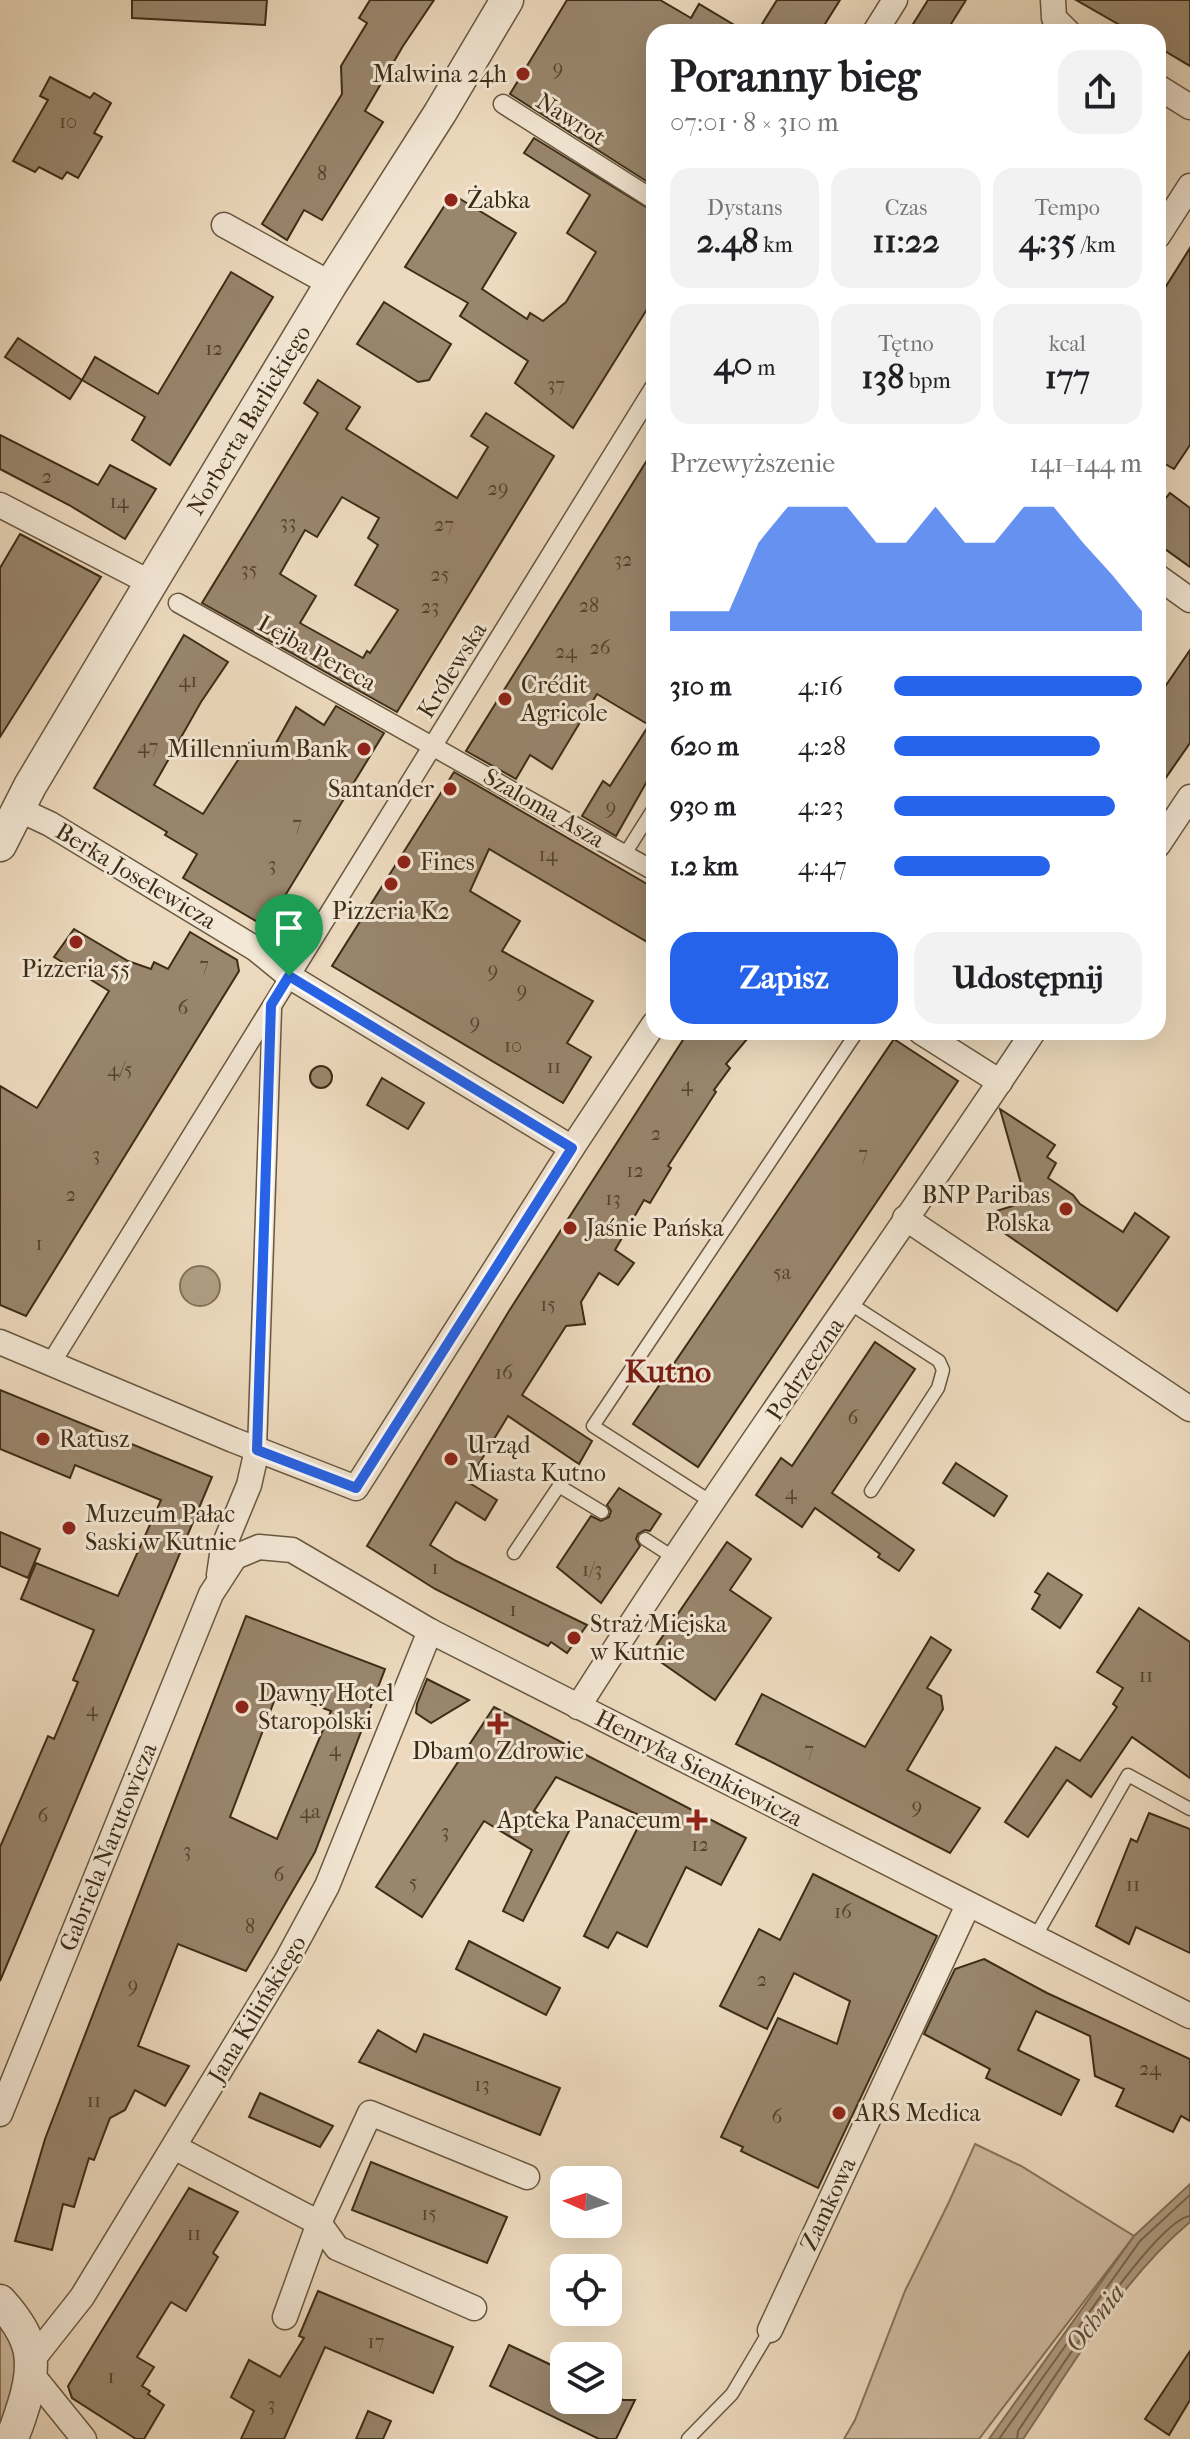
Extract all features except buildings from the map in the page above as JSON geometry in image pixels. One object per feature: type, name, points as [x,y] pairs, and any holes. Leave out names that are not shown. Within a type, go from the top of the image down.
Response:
[{"type":"street","name":"Norberta Barlickiego","points":[[0,845],[151,583],[507,0]]},
{"type":"street","points":[[880,24],[895,0]]},
{"type":"street","points":[[1053,0],[1054,18],[1060,24]]},
{"type":"street","points":[[1166,92],[1190,107]]},
{"type":"street","name":"Nawrot","points":[[503,104],[646,195]]},
{"type":"street","points":[[1166,224],[1190,186]]},
{"type":"street","points":[[224,225],[331,284]]},
{"type":"street","name":"Królewska","points":[[51,1363],[646,401]]},
{"type":"street","points":[[0,505],[151,583]]},
{"type":"street","points":[[1166,583],[1190,600]]},
{"type":"street","name":"Lejba Pereca","points":[[178,603],[433,746]]},
{"type":"street","name":"Szaloma Asza","points":[[433,746],[646,866]]},
{"type":"street","points":[[1166,833],[1190,797]]},
{"type":"street","name":"Berka Joselewicza","points":[[18,809],[50,824],[256,949],[289,976],[572,1148]]},
{"type":"street","points":[[218,1581],[223,1548],[249,1485],[257,1450],[271,1005]]},
{"type":"street","points":[[0,1342],[257,1450],[356,1488],[646,1036]]},
{"type":"street","points":[[934,1040],[1000,1082]]},
{"type":"street","name":"Podrzeczna","points":[[578,1707],[1028,1040]]},
{"type":"street","points":[[905,1218],[1190,1409]]},
{"type":"street","name":"Henryka Sienkiewicza","points":[[218,1581],[235,1557],[259,1547],[292,1550],[430,1631],[1190,2016]]},
{"type":"street","name":"Gabriela Narutowicza","points":[[0,2114],[218,1581]]},
{"type":"street","name":"Jana Kilińskiego","points":[[33,2368],[82,2297],[174,2147],[287,1960],[327,1886],[430,1631]]},
{"type":"street","name":"Zamkowa","points":[[770,2330],[968,1905]]},
{"type":"street","points":[[285,2317],[319,2223],[370,2113],[527,2177]]},
{"type":"street","points":[[174,2147],[319,2223],[337,2248],[474,2308]]},
{"type":"street","points":[[0,2301],[17,2320],[33,2368],[84,2439]]},
{"type":"street","points":[[11,2439],[17,2428],[33,2368]]},
{"type":"lane","points":[[625,854],[646,821]]},
{"type":"lane","points":[[714,1503],[593,1426],[852,1040]]},
{"type":"lane","points":[[849,1303],[939,1361],[943,1370],[938,1388],[871,1491]]},
{"type":"lane","points":[[514,1553],[559,1486],[602,1512]]},
{"type":"lane","points":[[645,1539],[676,1559]]},
{"type":"lane","points":[[1034,1939],[1128,1775],[1190,1809]]},
{"type":"lane","points":[[688,2439],[732,2394],[770,2330]]},
{"type":"shaded area","points":[[975,2144],[1021,2166],[1134,2236],[979,2439],[844,2439],[855,2420],[905,2291]]},
{"type":"shaded area","points":[[0,2319],[15,2350],[18,2373],[0,2427]]},
{"type":"water","points":[[200,1266],[214,1272],[220,1286],[214,1300],[200,1306],[186,1300],[180,1286],[186,1272]]},
{"type":"water","name":"Ochnia","points":[[1190,2184],[1190,2222],[1165,2245],[1120,2297],[1023,2439],[989,2439],[1134,2236]]},
{"type":"place","name":"Malwina 24h","points":[[523,74]]},
{"type":"place","name":"Żabka","points":[[451,200]]},
{"type":"place","name":"Crédit Agricole","points":[[505,699]]},
{"type":"place","name":"Millennium Bank","points":[[364,749]]},
{"type":"place","name":"Santander","points":[[450,789]]},
{"type":"place","name":"Fines","points":[[404,862]]},
{"type":"place","name":"Pizzeria K2","points":[[391,884]]},
{"type":"place","name":"Pizzeria 55","points":[[76,942]]},
{"type":"place","name":"BNP Paribas Polska","points":[[1066,1209]]},
{"type":"place","name":"Jaśnie Pańska","points":[[570,1228]]},
{"type":"place","name":"Ratusz","points":[[43,1439]]},
{"type":"place","name":"Urząd Miasta Kutno","points":[[451,1459]]},
{"type":"place","name":"Muzeum Pałac Saski w Kutnie","points":[[69,1528]]},
{"type":"place","name":"Straż Miejska w Kutnie","points":[[574,1638]]},
{"type":"place","name":"Dawny Hotel Staropolski","points":[[242,1707]]},
{"type":"place","name":"Dbam o Zdrowie","points":[[498,1724]]},
{"type":"place","name":"Apteka Panaceum","points":[[697,1820]]},
{"type":"place","name":"ARS Medica","points":[[839,2113]]},
{"type":"district","name":"Kutno","points":[[668,1371]]},
{"type":"route","points":[[289,976],[572,1148],[356,1488],[257,1450],[271,1005],[289,976]]}]
